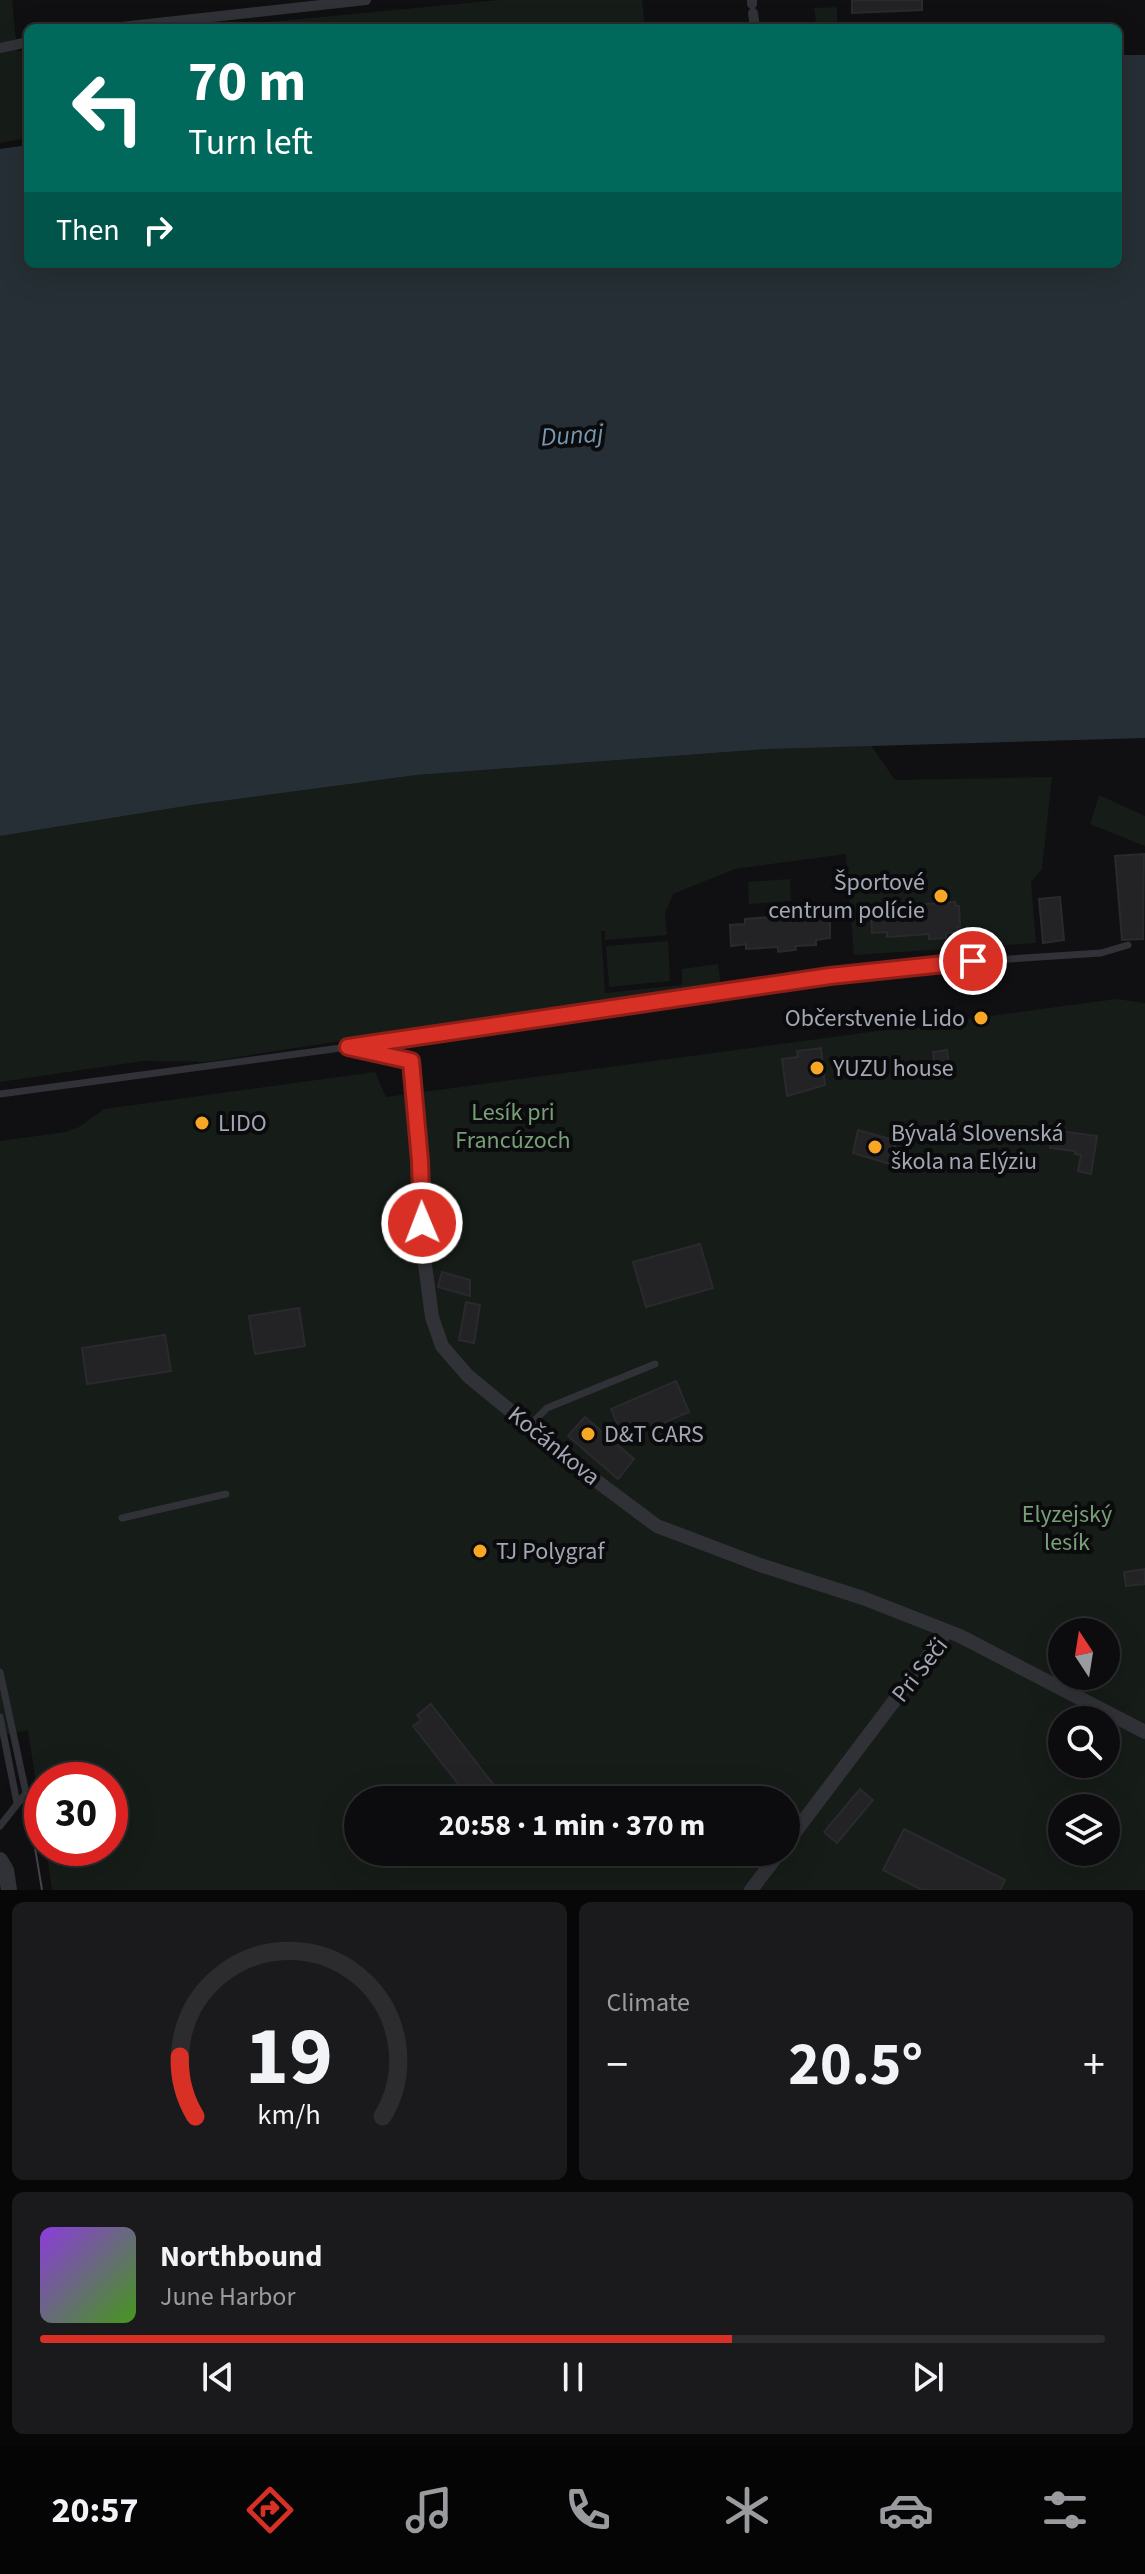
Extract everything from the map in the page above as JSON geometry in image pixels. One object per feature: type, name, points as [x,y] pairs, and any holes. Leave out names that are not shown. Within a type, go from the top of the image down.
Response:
[{"type":"street","points":[[148,24],[366,0]]},
{"type":"street","points":[[0,48],[24,43]]},
{"type":"street","name":"Kočánkova","points":[[411,1061],[420,1161],[422,1242],[435,1328],[452,1360],[590,1476],[657,1526],[760,1565],[863,1598],[947,1631]]},
{"type":"street","name":"Pri Seči","points":[[800,1825],[947,1631],[1145,1732]]},
{"type":"street","points":[[0,1860],[6,1870],[9,1890]]},
{"type":"street","points":[[751,1890],[769,1866]]},
{"type":"lane","points":[[0,1094],[348,1047],[830,976],[949,963],[1101,953],[1128,945]]},
{"type":"lane","points":[[348,1047],[411,1061]]},
{"type":"lane","points":[[529,1426],[547,1408],[655,1364]]},
{"type":"lane","points":[[122,1518],[226,1494]]},
{"type":"lane","points":[[0,1672],[26,1793],[0,1826]]},
{"type":"lane","points":[[0,1717],[17,1803]]},
{"type":"green space","points":[[0,0],[12,0],[17,51],[24,50],[24,139],[0,143]]},
{"type":"green space","points":[[499,0],[642,0],[645,24],[250,24]]},
{"type":"green space","points":[[837,7],[837,24],[816,24],[814,8]]},
{"type":"green space","points":[[870,744],[895,780],[1052,777],[1042,869],[1031,882],[1036,943],[854,955],[846,854],[735,869],[673,894],[665,914],[667,935],[605,940],[605,931],[601,931],[605,993],[682,985],[682,969],[718,964],[721,987],[207,1062],[143,1061],[0,1082],[0,836],[192,805],[417,775]]},
{"type":"green space","points":[[1099,795],[1145,816],[1145,846],[1090,824]]},
{"type":"green space","points":[[790,879],[791,901],[749,904],[748,882]]},
{"type":"green space","points":[[668,941],[670,981],[609,987],[606,946]]},
{"type":"green space","points":[[1116,999],[1145,1003],[1145,1890],[52,1890],[49,1866],[128,1866],[128,1762],[33,1762],[28,1730],[0,1736],[0,1141],[66,1132],[79,1127],[104,1109],[375,1072],[386,1097]]},
{"type":"water","name":"Dunaj","points":[[1122,55],[1145,55],[1145,738],[767,749],[417,775],[192,805],[0,836],[0,149],[24,146],[24,268],[1122,268]]},
{"type":"building","points":[[852,0],[922,0],[922,10],[852,13]]},
{"type":"building","points":[[1144,854],[1143,939],[1122,940],[1115,856]]},
{"type":"building","points":[[1060,897],[1064,940],[1043,943],[1039,899]]},
{"type":"building","points":[[955,902],[959,906],[960,927],[957,927],[957,932],[946,933],[946,938],[929,939],[929,934],[887,937],[887,932],[872,933],[871,913],[885,911],[885,907]]},
{"type":"building","points":[[814,914],[815,919],[830,918],[830,938],[816,940],[816,945],[795,946],[796,950],[778,952],[778,947],[746,949],[746,944],[731,946],[730,925],[745,924],[745,919]]},
{"type":"building","name":"YUZU house","points":[[821,1048],[825,1085],[787,1096],[782,1059],[798,1057],[797,1051]]},
{"type":"building","points":[[947,1050],[949,1066],[935,1068],[933,1052]]},
{"type":"building","name":"Bývalá Slovenská škola na Elýziu","points":[[858,1130],[897,1141],[890,1164],[853,1153]]},
{"type":"building","points":[[1052,1130],[1097,1136],[1091,1174],[1078,1171],[1081,1155],[1075,1154],[1075,1151],[1050,1148]]},
{"type":"building","points":[[700,1244],[713,1288],[646,1307],[633,1262]]},
{"type":"building","points":[[442,1272],[470,1280],[470,1296],[438,1287]]},
{"type":"building","points":[[466,1302],[480,1305],[474,1343],[459,1340]]},
{"type":"building","points":[[299,1308],[305,1346],[255,1354],[249,1316]]},
{"type":"building","points":[[165,1335],[171,1371],[87,1384],[82,1348]]},
{"type":"building","points":[[676,1381],[689,1412],[624,1440],[611,1409]]},
{"type":"building","points":[[585,1417],[634,1459],[618,1479],[568,1436]]},
{"type":"building","points":[[1145,1569],[1145,1584],[1126,1586],[1124,1572]]},
{"type":"building","points":[[431,1704],[493,1784],[458,1786],[413,1726],[421,1720],[417,1715]]},
{"type":"building","points":[[860,1789],[873,1800],[837,1843],[824,1832]]},
{"type":"building","points":[[904,1829],[1005,1880],[1000,1890],[922,1890],[883,1870]]},
{"type":"tram line","points":[[38,1866],[42,1890]]},
{"type":"place","name":"Športové centrum polície","points":[[941,896]]},
{"type":"place","name":"Občerstvenie Lido","points":[[981,1018]]},
{"type":"place","name":"YUZU house","points":[[817,1068]]},
{"type":"place","name":"LIDO","points":[[202,1123]]},
{"type":"place","name":"Bývalá Slovenská škola na Elýziu","points":[[875,1147]]},
{"type":"place","name":"D&T CARS","points":[[588,1434]]},
{"type":"place","name":"TJ Polygraf","points":[[480,1551]]},
{"type":"route","points":[[422,1223],[411,1061],[348,1047],[830,976],[973,961]]},
{"type":"park label","name":"Lesík pri Francúzoch","points":[[513,1126]]},
{"type":"park label","name":"Elyzejský lesík","points":[[1067,1528]]}]
